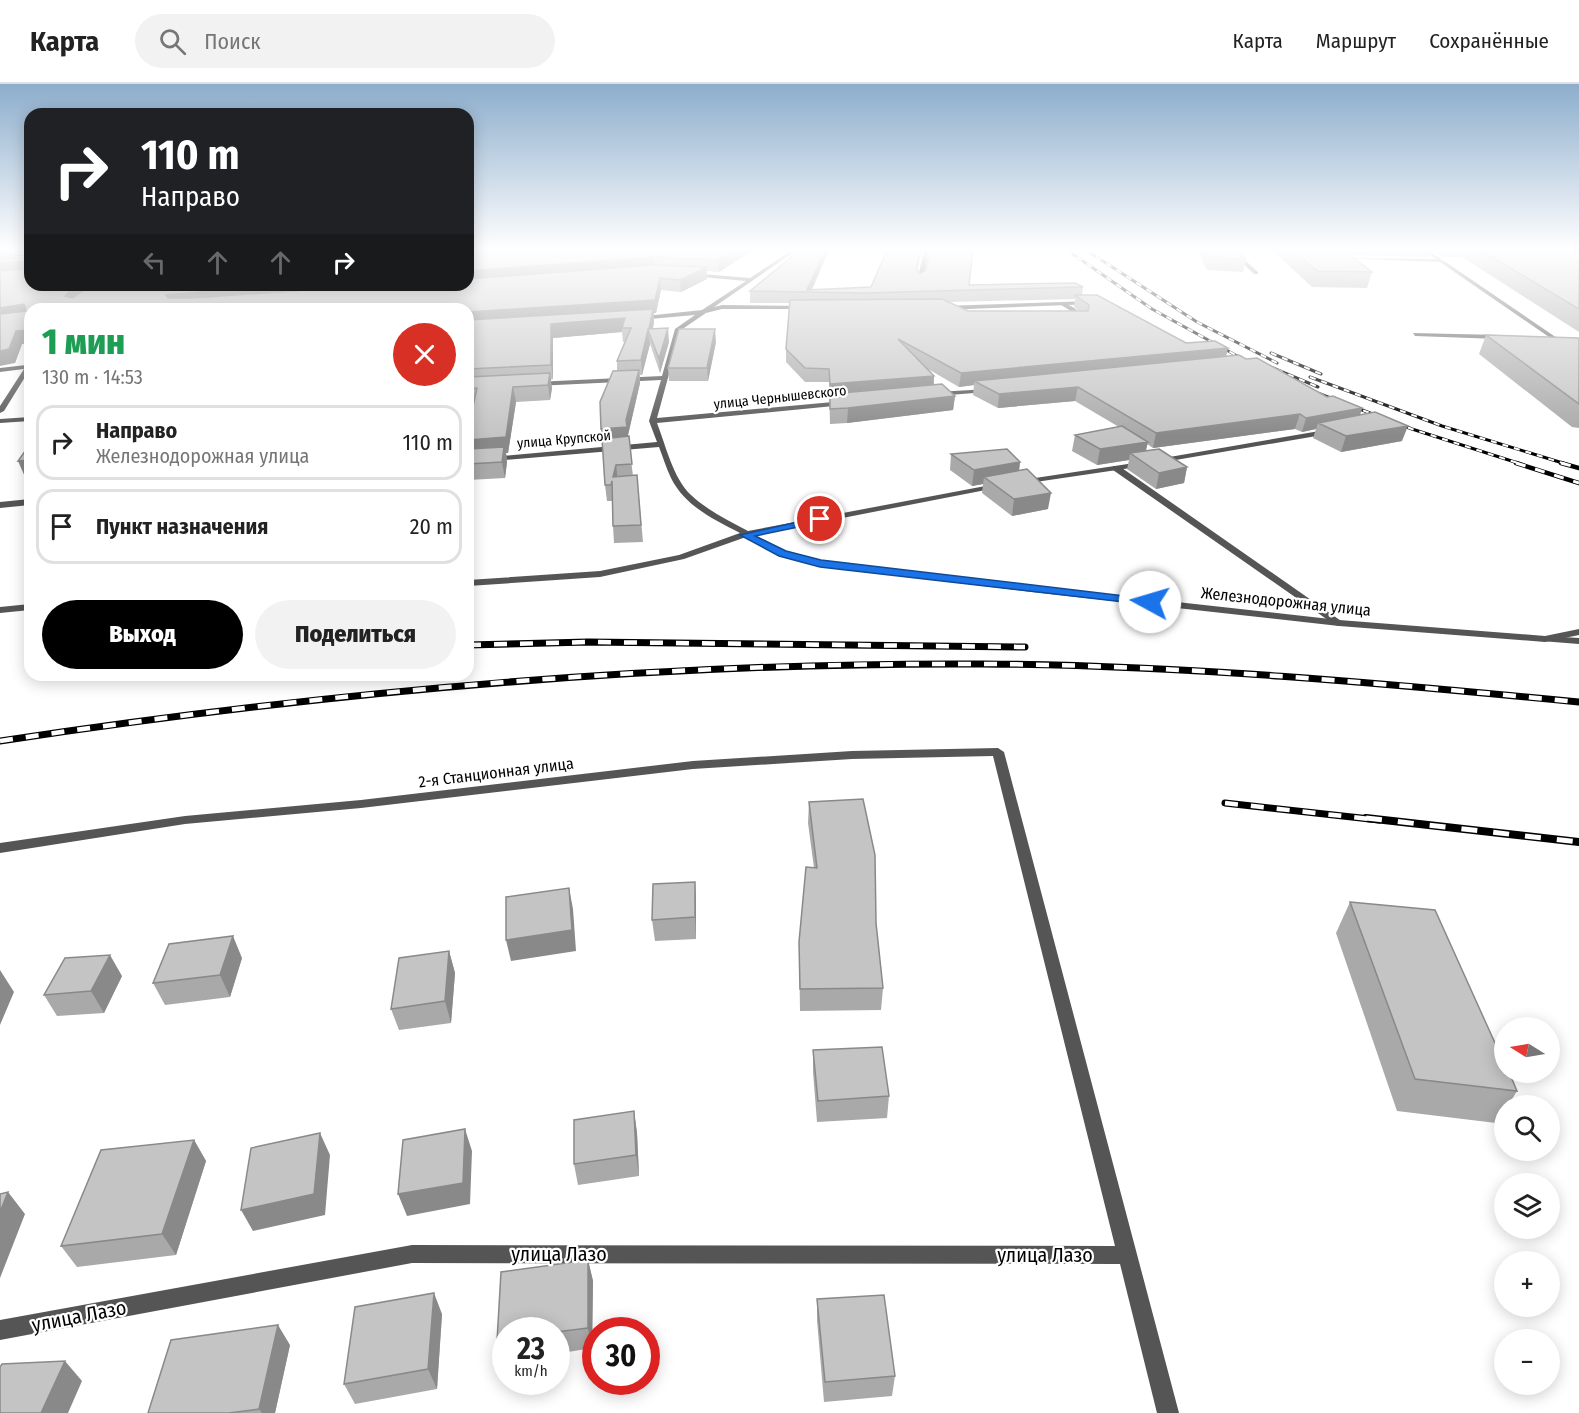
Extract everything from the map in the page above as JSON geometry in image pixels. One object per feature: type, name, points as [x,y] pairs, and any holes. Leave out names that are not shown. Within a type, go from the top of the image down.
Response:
[{"type":"street","points":[[629,319],[702,312]]},
{"type":"street","points":[[952,312],[959,315]]},
{"type":"street","points":[[1073,321],[1084,320],[1074,312]]},
{"type":"street","points":[[1516,312],[1557,340],[1533,339]]},
{"type":"street","points":[[652,421],[678,329],[698,313]]},
{"type":"street","points":[[1415,334],[1510,338]]},
{"type":"street","points":[[0,370],[24,367]]},
{"type":"street","points":[[0,411],[24,374]]},
{"type":"street","points":[[529,384],[663,378]]},
{"type":"street","points":[[932,395],[992,389]]},
{"type":"street","name":"улица Чернышевского","points":[[652,421],[850,403]]},
{"type":"street","points":[[0,421],[24,419]]},
{"type":"street","name":"Железнодорожная улица","points":[[652,421],[675,478],[687,496],[708,513],[745,535],[783,554],[820,563],[1339,623],[1545,639],[1579,632]]},
{"type":"street","points":[[474,583],[600,574],[681,557],[745,535],[1054,476],[1116,468],[1337,430]]},
{"type":"street","name":"улица Крупской","points":[[474,460],[662,444]]},
{"type":"street","points":[[1116,468],[1339,623]]},
{"type":"street","points":[[0,505],[24,503]]},
{"type":"street","points":[[0,610],[24,608]]},
{"type":"street","points":[[1545,639],[1579,641]]},
{"type":"street","name":"2-я Станционная улица","points":[[0,848],[185,820],[361,804],[693,765],[852,755],[998,752],[1126,1255]]},
{"type":"street","name":"улица Лазо","points":[[0,1330],[412,1254],[1126,1255]]},
{"type":"street","points":[[1126,1255],[1168,1413]]},
{"type":"building","points":[[24,312],[24,330],[16,331],[9,349],[0,351],[0,314]]},
{"type":"building","points":[[602,312],[652,312],[649,329],[668,328],[659,359],[648,330],[641,360],[617,361],[631,328],[622,328],[625,318],[551,324],[551,365],[474,369],[474,320]]},
{"type":"building","points":[[789,312],[1129,312],[1186,343],[1215,341],[1228,348],[961,373],[898,339],[934,376],[830,384],[829,369],[805,368],[786,349]]},
{"type":"building","points":[[679,329],[715,329],[707,368],[668,368]]},
{"type":"building","points":[[1486,335],[1579,338],[1579,404]]},
{"type":"building","points":[[1239,355],[1246,359],[1257,358],[1327,397],[1333,396],[1362,408],[1306,418],[1300,414],[1156,433],[1078,387],[999,394],[974,381]]},
{"type":"building","points":[[639,370],[626,420],[627,427],[601,429],[600,402],[613,371]]},
{"type":"building","points":[[550,373],[548,385],[513,387],[506,437],[474,440],[474,402],[477,388],[474,388],[474,377]]},
{"type":"building","points":[[942,384],[955,396],[830,409],[830,394]]},
{"type":"building","points":[[1375,412],[1408,426],[1346,436],[1318,423]]},
{"type":"building","points":[[1122,426],[1148,442],[1100,449],[1075,435]]},
{"type":"building","points":[[629,436],[632,464],[616,465],[613,477],[637,475],[641,525],[613,526],[612,481],[611,485],[605,485],[602,439]]},
{"type":"building","points":[[504,447],[502,462],[474,464],[474,449]]},
{"type":"building","points":[[1007,449],[1020,462],[974,470],[951,454]]},
{"type":"building","points":[[1159,449],[1187,467],[1159,473],[1130,453]]},
{"type":"building","points":[[24,452],[24,460],[18,461]]},
{"type":"building","points":[[1027,469],[1051,493],[1014,499],[984,477]]},
{"type":"building","points":[[863,799],[875,855],[876,923],[883,988],[800,989],[799,942],[806,867],[817,868],[809,802]]},
{"type":"building","points":[[695,882],[695,917],[652,920],[653,884]]},
{"type":"building","points":[[569,888],[572,930],[506,940],[506,897]]},
{"type":"building","points":[[1350,902],[1435,910],[1494,1041],[1494,1083],[1514,1083],[1517,1091],[1415,1079]]},
{"type":"building","points":[[233,936],[220,975],[153,983],[169,944]]},
{"type":"building","points":[[449,951],[445,1001],[391,1009],[399,958]]},
{"type":"building","points":[[110,955],[91,991],[44,995],[65,958]]},
{"type":"building","points":[[882,1047],[889,1096],[818,1101],[813,1050]]},
{"type":"building","points":[[634,1111],[636,1155],[574,1164],[574,1120]]},
{"type":"building","points":[[465,1129],[463,1183],[398,1194],[403,1140]]},
{"type":"building","points":[[320,1133],[314,1194],[241,1210],[251,1148]]},
{"type":"building","points":[[194,1140],[162,1234],[61,1246],[101,1150]]},
{"type":"building","points":[[8,1192],[0,1212],[0,1194]]},
{"type":"building","points":[[588,1260],[588,1317],[582,1317],[582,1329],[570,1330],[570,1317],[498,1317],[501,1272]]},
{"type":"building","points":[[434,1293],[428,1369],[344,1384],[355,1307]]},
{"type":"building","points":[[884,1295],[895,1376],[825,1382],[817,1299]]},
{"type":"building","points":[[278,1325],[259,1409],[229,1413],[148,1413],[171,1340]]},
{"type":"building","points":[[65,1361],[41,1413],[0,1413],[0,1367],[2,1364]]},
{"type":"railway","points":[[1157,312],[1250,363]]},
{"type":"railway","points":[[1182,312],[1277,363]]},
{"type":"railway","points":[[1271,353],[1321,374]]},
{"type":"railway","points":[[1266,365],[1318,387]]},
{"type":"railway","points":[[1310,377],[1442,426],[1566,464]]},
{"type":"railway","points":[[1307,389],[1412,429],[1521,464]]},
{"type":"railway","points":[[1516,463],[1579,483]]},
{"type":"railway","points":[[1561,463],[1579,468]]},
{"type":"railway","points":[[474,645],[588,642],[1025,647]]},
{"type":"railway","points":[[0,741],[245,708],[367,695],[490,683],[736,668],[983,664],[1207,671],[1579,702]]},
{"type":"railway","points":[[1225,803],[1379,820]]},
{"type":"railway","points":[[1366,818],[1579,842]]},
{"type":"route","points":[[820,519],[749,532],[745,535],[783,554],[820,563],[1150,602]]}]
